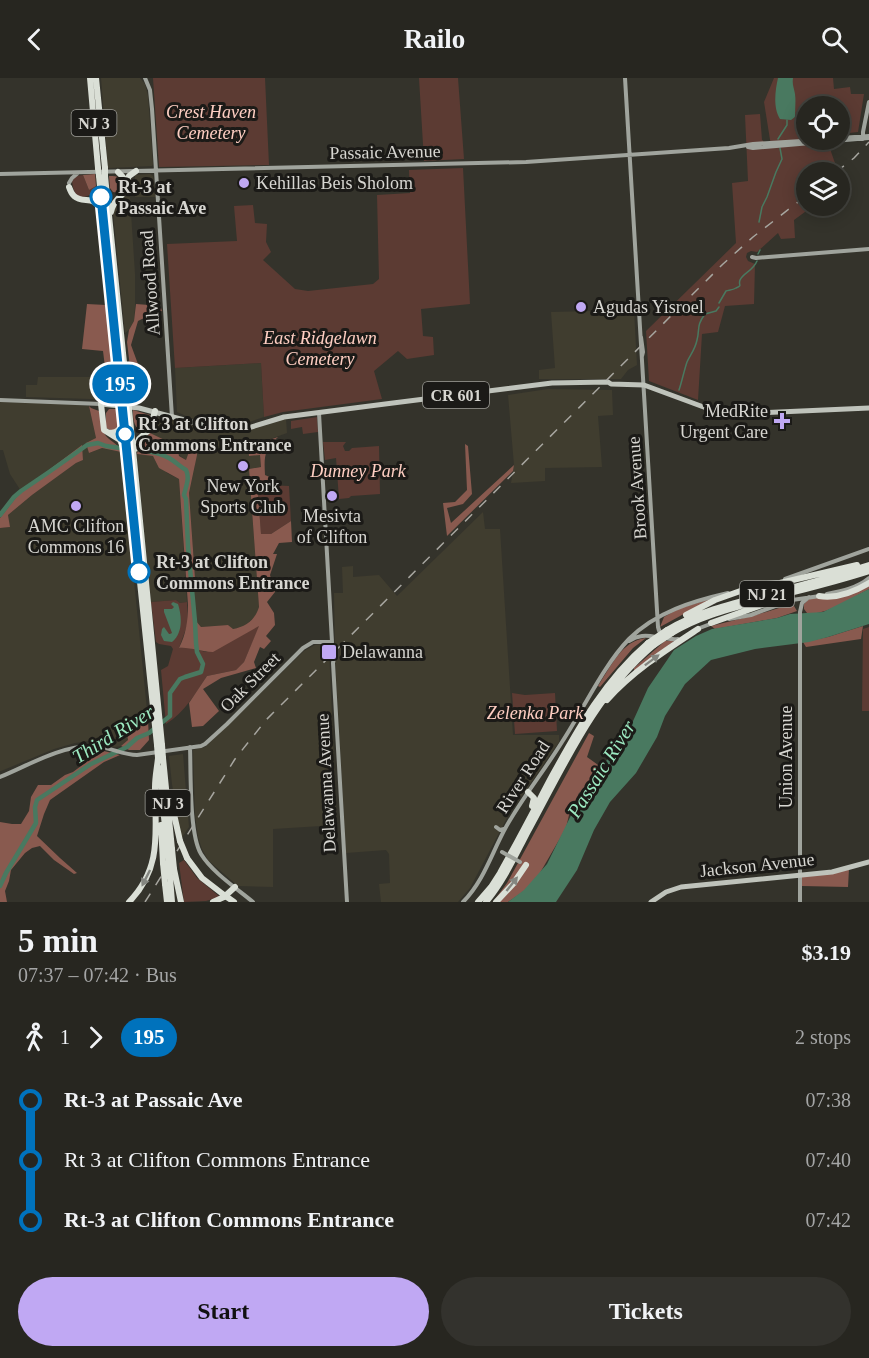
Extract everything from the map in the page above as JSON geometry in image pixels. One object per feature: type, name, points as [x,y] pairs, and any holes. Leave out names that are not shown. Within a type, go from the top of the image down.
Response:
[{"type":"highway","name":"NJ 3","points":[[90,78],[110,223],[134,516],[150,680],[172,849],[174,901]]},
{"type":"highway","name":"NJ 3","points":[[96,78],[101,168]]},
{"type":"highway","points":[[110,223],[112,206],[127,190],[129,176],[136,171]]},
{"type":"highway","points":[[120,172],[127,181]]},
{"type":"highway","name":"NJ 3","points":[[102,176],[106,246],[125,401]]},
{"type":"highway","points":[[102,176],[111,192],[120,196]]},
{"type":"highway","points":[[85,200],[96,193],[102,176]]},
{"type":"highway","points":[[69,185],[75,197],[93,202],[98,206],[106,246]]},
{"type":"highway","points":[[101,404],[104,430]]},
{"type":"highway","name":"NJ 3","points":[[125,409],[134,459],[157,726]]},
{"type":"highway","points":[[104,430],[113,433],[120,429],[125,409]]},
{"type":"highway","points":[[125,409],[135,430],[140,433],[148,431]]},
{"type":"highway","points":[[134,459],[137,442],[152,426],[155,411]]},
{"type":"highway","points":[[104,430],[120,440],[123,445],[134,516]]},
{"type":"highway","points":[[767,584],[869,564]]},
{"type":"highway","name":"NJ 21","points":[[668,630],[710,610],[817,581],[869,564]]},
{"type":"highway","name":"NJ 21","points":[[668,630],[711,614],[869,571]]},
{"type":"highway","points":[[819,596],[842,594],[869,584]]},
{"type":"highway","points":[[711,623],[810,588]]},
{"type":"highway","points":[[478,902],[495,880],[569,744],[614,677],[631,659],[668,630],[710,603],[746,589]]},
{"type":"highway","points":[[583,731],[607,699],[622,684],[656,657],[698,629]]},
{"type":"highway","points":[[486,902],[504,875],[601,701],[651,644]]},
{"type":"highway","name":"NJ 3","points":[[160,758],[159,770],[174,901]]},
{"type":"highway","points":[[160,758],[180,842],[187,858],[199,875],[229,899]]},
{"type":"highway","points":[[129,902],[143,885],[150,873],[153,861],[156,834],[155,784],[160,758]]},
{"type":"highway","points":[[159,770],[159,806],[165,884],[174,901]]},
{"type":"highway","points":[[512,850],[534,801],[533,796],[528,792]]},
{"type":"highway","points":[[496,902],[513,884],[523,863]]},
{"type":"highway","points":[[213,902],[224,897],[235,887]]},
{"type":"main road","name":"CR 601","points":[[101,404],[131,406],[207,426],[240,429],[284,417],[548,384],[644,385],[708,409],[730,414],[869,408]]},
{"type":"main road","name":"Jackson Avenue","points":[[651,902],[666,892],[681,887],[832,872],[869,862]]},
{"type":"street","name":"Allwood Road","points":[[145,78],[151,94],[172,417]]},
{"type":"street","name":"Brook Avenue","points":[[625,78],[658,627]]},
{"type":"street","points":[[863,137],[869,102]]},
{"type":"street","name":"Passaic Avenue","points":[[850,138],[869,137]]},
{"type":"street","name":"Passaic Avenue","points":[[744,147],[753,144],[796,141]]},
{"type":"street","name":"Passaic Avenue","points":[[0,174],[526,162],[796,144]]},
{"type":"street","points":[[69,185],[78,173]]},
{"type":"street","points":[[752,257],[869,249]]},
{"type":"street","name":"CR 601","points":[[0,400],[101,404]]},
{"type":"street","name":"Oak Street","points":[[190,747],[203,745],[210,739],[307,645],[316,642],[332,645],[319,413]]},
{"type":"street","name":"River Road","points":[[463,902],[480,880],[507,826],[611,661],[633,635],[667,613],[704,598],[767,584],[860,552],[869,551]]},
{"type":"street","points":[[622,648],[634,638],[644,636],[678,639],[711,623],[751,615],[796,599],[850,589],[869,578]]},
{"type":"street","points":[[800,612],[802,603],[809,597]]},
{"type":"street","points":[[778,605],[794,603],[798,605],[800,612]]},
{"type":"street","points":[[658,607],[662,613],[667,613]]},
{"type":"street","name":"Union Avenue","points":[[800,612],[800,902]]},
{"type":"street","points":[[667,613],[661,619],[659,632],[663,637],[678,639]]},
{"type":"street","name":"Delawanna Avenue","points":[[333,660],[347,902]]},
{"type":"street","points":[[0,777],[70,749],[91,746],[137,755],[190,747],[192,804],[199,852],[208,864],[253,902]]},
{"type":"street","points":[[496,827],[500,830],[507,826]]},
{"type":"street","points":[[496,848],[523,863]]},
{"type":"shaded area","points":[[101,78],[140,78],[145,84],[148,96],[152,166],[108,168]]},
{"type":"shaded area","points":[[95,174],[96,186],[89,190],[83,175]]},
{"type":"shaded area","points":[[150,174],[153,176],[156,197],[135,197],[135,175]]},
{"type":"shaded area","points":[[109,176],[121,178],[124,190],[120,193],[113,192],[110,188]]},
{"type":"shaded area","points":[[125,196],[130,197],[135,307],[134,321],[125,333],[113,208]]},
{"type":"shaded area","points":[[87,304],[106,305],[115,399],[109,399],[103,351],[82,349]]},
{"type":"shaded area","points":[[136,304],[161,308],[162,311],[157,312],[158,316],[148,316],[138,321],[131,345],[142,375],[138,402],[134,401],[127,342],[129,330],[134,321]]},
{"type":"shaded area","points":[[634,310],[637,365],[628,370],[621,379],[539,379],[539,370],[555,368],[551,312]]},
{"type":"shaded area","points":[[261,363],[264,417],[246,423],[198,421],[177,412],[175,368]]},
{"type":"shaded area","points":[[38,377],[106,377],[109,399],[26,397],[26,385],[37,385]]},
{"type":"shaded area","points":[[548,389],[612,390],[613,415],[598,416],[602,467],[545,468],[545,481],[511,483],[514,465],[508,395]]},
{"type":"shaded area","points":[[0,402],[89,406],[96,438],[89,453],[102,448],[121,452],[148,720],[126,723],[128,740],[121,746],[102,744],[95,740],[75,743],[54,749],[1,771],[0,528],[9,527],[8,515],[32,495],[83,460],[81,446],[21,491],[10,474],[3,450],[0,450]]},
{"type":"shaded area","points":[[89,406],[99,411],[104,433],[121,452],[102,448],[89,453],[86,443],[96,438]]},
{"type":"shaded area","points":[[109,409],[118,409],[119,427],[113,431],[106,428],[106,413]]},
{"type":"shaded area","points":[[133,410],[150,415],[150,425],[140,430],[134,421]]},
{"type":"shaded area","points":[[158,418],[168,418],[200,428],[233,432],[247,431],[286,419],[287,433],[248,447],[249,456],[260,454],[261,467],[249,469],[259,607],[256,616],[242,628],[232,629],[228,625],[201,627],[196,621],[189,493],[195,465],[192,443],[186,460],[150,433]]},
{"type":"shaded area","points":[[150,433],[177,446],[179,456],[186,460],[192,443],[197,442],[197,455],[189,493],[196,621],[201,627],[228,625],[233,629],[249,622],[259,607],[249,469],[261,467],[260,455],[249,456],[248,447],[278,437],[267,450],[265,463],[265,475],[274,479],[275,485],[268,485],[258,494],[261,534],[271,534],[291,521],[292,542],[279,543],[273,554],[277,554],[270,575],[275,592],[267,602],[274,613],[275,625],[266,636],[271,641],[264,649],[260,647],[254,662],[256,668],[221,678],[203,689],[219,711],[203,726],[192,727],[189,703],[207,676],[236,670],[244,662],[259,626],[213,652],[179,648],[186,627],[188,605],[179,479],[159,468],[153,456],[137,454],[139,441]]},
{"type":"shaded area","points":[[465,444],[468,446],[472,494],[463,504],[447,508],[451,523],[514,465],[513,471],[447,536],[443,503],[455,502],[467,490]]},
{"type":"shaded area","points":[[82,445],[83,460],[32,495],[8,515],[10,527],[0,528],[0,518],[21,491]]},
{"type":"shaded area","points":[[137,454],[153,456],[167,473],[179,479],[187,602],[180,603],[176,600],[151,602]]},
{"type":"shaded area","points":[[483,512],[485,529],[500,529],[513,735],[559,735],[559,742],[508,816],[470,888],[458,902],[381,902],[379,884],[390,883],[389,854],[386,850],[346,853],[335,657],[334,593],[343,593],[342,567],[353,566],[353,577],[379,575],[397,596]]},
{"type":"shaded area","points":[[869,585],[869,589],[822,612],[807,613],[804,609],[804,604],[810,598],[831,598]]},
{"type":"shaded area","points":[[713,598],[660,627],[664,617],[678,609]]},
{"type":"shaded area","points":[[794,606],[797,611],[777,618],[715,629],[711,626],[779,608]]},
{"type":"shaded area","points":[[863,626],[861,639],[806,647],[803,642],[828,637]]},
{"type":"shaded area","points":[[646,638],[633,648],[600,687],[598,686],[623,649]]},
{"type":"shaded area","points":[[665,641],[674,641],[634,672],[634,668]]},
{"type":"shaded area","points":[[323,644],[329,648],[337,825],[273,829],[273,887],[238,886],[208,860],[198,837],[193,750],[205,747],[304,651],[315,645]]},
{"type":"shaded area","points":[[148,720],[149,740],[140,750],[129,750],[121,746],[128,740],[125,723]]},
{"type":"shaded area","points":[[589,733],[594,736],[587,757],[601,767],[593,782],[579,793],[566,828],[533,885],[508,902],[493,902],[507,883]]},
{"type":"shaded area","points":[[96,749],[120,755],[104,762],[50,800],[37,836],[77,873],[74,874],[54,860],[40,846],[32,848],[11,870],[5,891],[7,902],[0,902],[0,822],[21,824],[29,811],[31,797],[38,785],[51,785],[73,772],[93,757]]},
{"type":"shaded area","points":[[183,754],[189,827],[181,839],[169,756]]},
{"type":"shaded area","points":[[849,869],[848,887],[802,886],[802,877]]},
{"type":"green space","name":"Crest Haven Cemetery","points":[[153,78],[265,78],[269,165],[159,167]]},
{"type":"green space","points":[[419,78],[458,78],[464,159],[424,161]]},
{"type":"green space","points":[[774,78],[833,78],[834,89],[850,87],[851,94],[864,94],[858,132],[850,133],[850,96],[796,96],[796,150],[830,150],[835,162],[796,162],[796,216],[799,216],[794,220],[795,238],[781,239],[778,233],[757,252],[747,253],[748,261],[755,264],[754,304],[725,306],[718,332],[702,334],[698,400],[649,381],[646,331],[736,243],[732,183],[748,181],[745,115],[760,114],[762,140],[771,146],[764,102]]},
{"type":"green space","name":"East Ridgelawn Cemetery","points":[[463,168],[470,304],[421,309],[423,336],[433,337],[434,355],[407,359],[398,351],[374,371],[382,399],[283,412],[264,417],[261,363],[175,368],[167,244],[237,241],[234,206],[253,205],[255,223],[267,224],[266,242],[271,252],[263,260],[295,289],[308,291],[373,284],[379,279],[377,195],[410,193],[409,170]]},
{"type":"green space","points":[[83,175],[89,190],[96,186],[94,193],[81,197],[74,191],[72,181],[76,176]]},
{"type":"green space","points":[[317,417],[318,432],[303,434],[302,427],[291,429],[291,421]]},
{"type":"green space","name":"Dunney Park","points":[[323,442],[346,442],[343,446],[345,451],[352,448],[379,446],[380,494],[339,499],[336,458],[325,460]]},
{"type":"green space","points":[[268,485],[289,486],[291,521],[271,534],[261,535],[258,494]]},
{"type":"green space","points":[[176,600],[180,603],[187,602],[188,623],[179,648],[187,647],[206,652],[260,625],[244,662],[236,670],[207,676],[184,708],[166,724],[161,670],[168,666],[173,649],[171,646],[156,642],[151,602]]},
{"type":"green space","points":[[869,627],[869,711],[862,711],[863,629]]},
{"type":"green space","name":"Zelenka Park","points":[[512,693],[525,695],[555,693],[557,731],[515,734]]},
{"type":"green space","points":[[184,860],[197,878],[220,897],[206,901],[184,902],[179,863]]},
{"type":"water","points":[[778,78],[793,78],[795,117],[791,120],[780,119],[776,110]]},
{"type":"water","name":"Passaic River","points":[[869,589],[869,624],[809,642],[755,649],[711,660],[685,684],[665,716],[657,737],[636,773],[610,802],[594,830],[577,870],[556,902],[508,902],[524,890],[547,864],[581,795],[629,730],[648,688],[674,650],[712,629],[790,614],[823,612]]},
{"type":"water","points":[[173,602],[178,604],[180,629],[172,642],[164,641],[161,635],[164,627],[169,634],[172,633],[164,609],[172,609]]},
{"type":"waterway","points":[[778,139],[787,125],[787,120]]},
{"type":"waterway","points":[[759,222],[762,207],[782,159],[780,148]]},
{"type":"waterway","points":[[758,254],[760,250]]},
{"type":"waterway","points":[[719,303],[726,291],[739,286],[741,278],[757,261]]},
{"type":"waterway","points":[[679,390],[687,362],[696,344],[700,322],[705,314],[716,311],[719,307]]},
{"type":"waterway","name":"Third River","points":[[0,515],[21,491],[87,445],[98,443],[120,448]]},
{"type":"waterway","name":"Third River","points":[[0,886],[36,823],[37,800],[91,764],[127,747],[137,738],[149,733],[170,716],[170,693],[180,679],[201,672],[203,664],[197,652],[184,495],[188,476],[186,470],[165,456],[138,449]]},
{"type":"tunnel","points":[[331,648],[331,660]]},
{"type":"railway","points":[[849,162],[869,142]]},
{"type":"railway","points":[[145,902],[235,759],[266,720],[723,264],[796,204]]},
{"type":"bus line","name":"195","points":[[101,197],[139,572]]},
{"type":"place","name":"Kehillas Beis Sholom","points":[[244,183]]},
{"type":"place","name":"Rt-3 at Passaic Ave","points":[[101,197]]},
{"type":"place","name":"Agudas Yisroel","points":[[581,307]]},
{"type":"place","name":"MedRite Urgent Care","points":[[782,421]]},
{"type":"place","name":"Rt 3 at Clifton Commons Entrance","points":[[125,434]]},
{"type":"place","name":"New York Sports Club","points":[[243,466]]},
{"type":"place","name":"Mesivta of Clifton","points":[[332,496]]},
{"type":"place","name":"AMC Clifton Commons 16","points":[[76,506]]},
{"type":"place","name":"Rt-3 at Clifton Commons Entrance","points":[[139,572]]},
{"type":"place","name":"Delawanna","points":[[329,652]]}]
